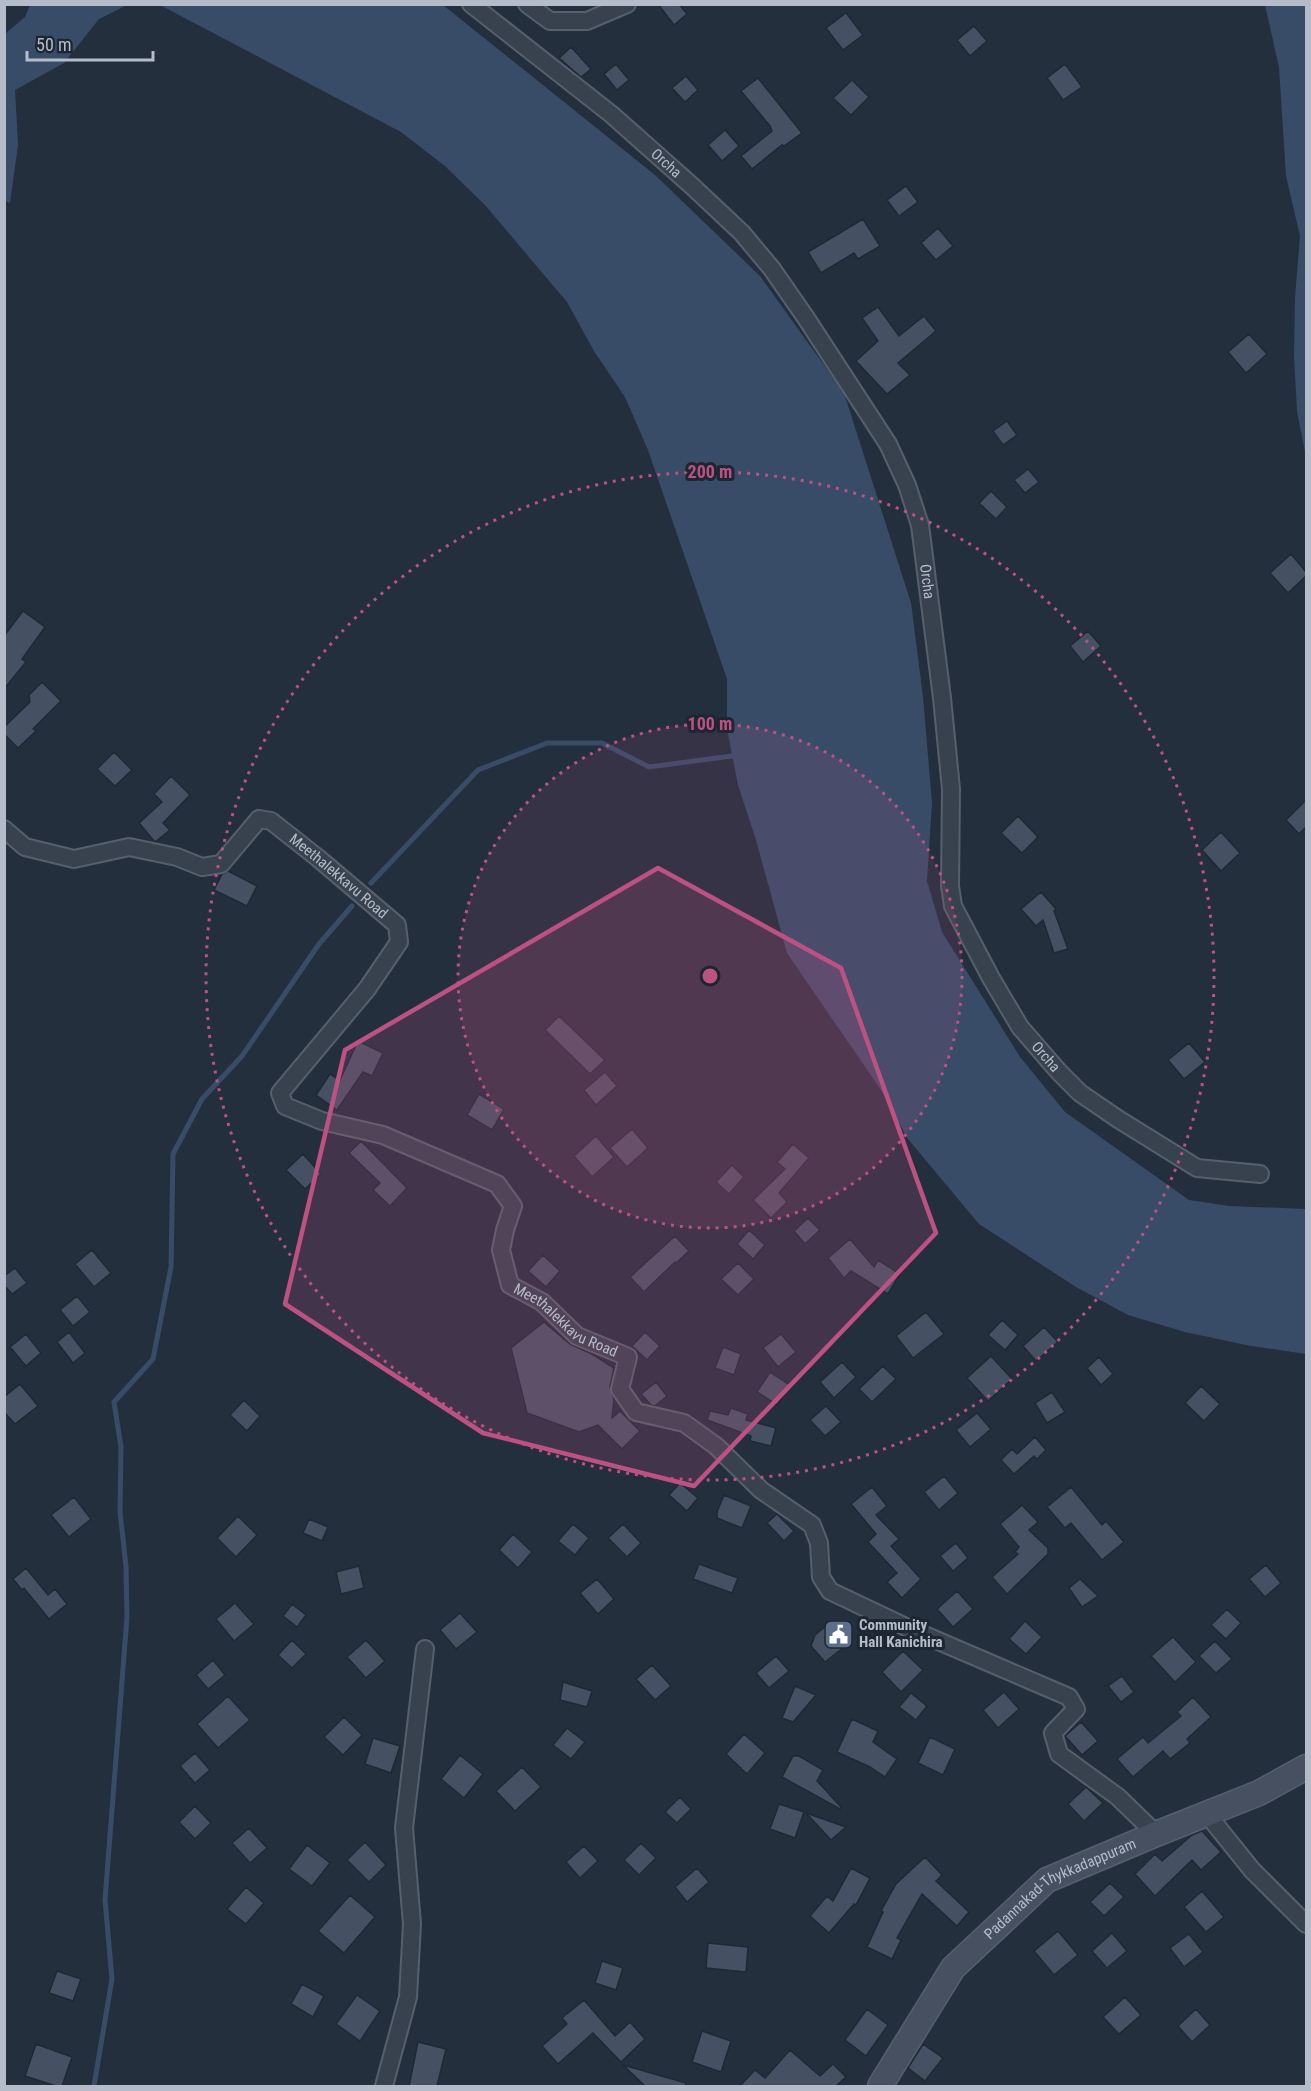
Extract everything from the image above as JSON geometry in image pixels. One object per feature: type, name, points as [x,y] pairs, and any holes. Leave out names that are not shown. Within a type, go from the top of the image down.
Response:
[{"type":"main road","name":"Padannakad-Thykkadappuram","points":[[880,2086],[953,1968],[1047,1880],[1259,1793],[1306,1767]]},
{"type":"street","name":"Orcha","points":[[471,4],[611,114],[742,233],[772,269],[799,308],[888,444],[907,485],[920,525],[951,789],[950,886],[953,906],[1020,1027],[1080,1093],[1197,1168],[1260,1174]]},
{"type":"street","points":[[527,4],[550,21],[587,21],[627,4]]},
{"type":"street","name":"Meethalekkavu Road","points":[[4,828],[25,847],[74,859],[129,847],[177,857],[202,867],[221,864],[259,819],[271,821],[397,925],[399,942],[367,989],[280,1093],[285,1106],[322,1121],[383,1135],[497,1184],[513,1206],[501,1250],[510,1284],[542,1302],[577,1336],[628,1357],[620,1389],[636,1412],[684,1423],[716,1446],[761,1490],[812,1525],[819,1543],[821,1577],[830,1591],[908,1628],[1069,1697],[1076,1709],[1053,1733],[1059,1754],[1118,1797],[1156,1834]]},
{"type":"street","points":[[384,2086],[408,1997],[412,1924],[404,1828],[425,1649]]},
{"type":"street","points":[[1207,1814],[1252,1870],[1306,1924]]},
{"type":"highlighted area","points":[[658,868],[841,968],[936,1233],[694,1486],[483,1433],[285,1304],[345,1050]]},
{"type":"water","points":[[30,5],[127,5],[99,19],[64,63],[15,90],[18,145],[10,203],[4,200],[5,34],[25,17]]},
{"type":"water","points":[[160,5],[443,5],[655,175],[760,276],[844,393],[911,603],[923,697],[932,803],[927,881],[942,932],[1020,1057],[1065,1112],[1189,1200],[1229,1206],[1306,1209],[1306,1354],[1246,1345],[1185,1332],[1128,1315],[1076,1287],[979,1224],[908,1139],[881,1090],[787,953],[756,840],[738,785],[727,729],[727,679],[648,450],[625,397],[594,351],[567,302],[485,205],[445,166],[401,132]]},
{"type":"water","points":[[1265,5],[1306,5],[1306,457],[1297,411],[1294,356],[1295,298],[1300,236],[1286,176],[1279,67]]},
{"type":"building","points":[[658,4],[679,4],[687,14],[674,25]]},
{"type":"building","points":[[846,13],[863,35],[843,50],[826,28]]},
{"type":"building","points":[[974,26],[987,41],[970,56],[957,40]]},
{"type":"building","points":[[571,47],[591,69],[581,77],[559,58]]},
{"type":"building","points":[[616,64],[629,80],[617,90],[604,74]]},
{"type":"building","points":[[1065,64],[1082,87],[1063,100],[1047,78]]},
{"type":"building","points":[[686,76],[698,90],[685,102],[672,88]]},
{"type":"building","points":[[758,78],[802,133],[784,146],[782,145],[752,169],[741,156],[772,131],[741,91]]},
{"type":"building","points":[[852,80],[869,97],[851,115],[833,98]]},
{"type":"building","points":[[725,130],[739,146],[722,161],[708,145]]},
{"type":"building","points":[[906,186],[918,202],[899,216],[887,200]]},
{"type":"building","points":[[863,219],[880,246],[858,259],[854,253],[821,273],[808,252]]},
{"type":"building","points":[[938,228],[953,246],[936,260],[921,243]]},
{"type":"building","points":[[878,307],[899,336],[924,316],[936,331],[898,363],[910,375],[887,394],[856,361],[878,341],[862,318]]},
{"type":"building","points":[[1249,334],[1267,354],[1246,373],[1228,352]]},
{"type":"building","points":[[1007,421],[1017,435],[1003,445],[993,431]]},
{"type":"building","points":[[1028,469],[1039,482],[1025,493],[1014,480]]},
{"type":"building","points":[[991,491],[1007,507],[996,519],[979,503]]},
{"type":"building","points":[[1291,554],[1306,572],[1306,576],[1288,593],[1270,573]]},
{"type":"building","points":[[23,611],[45,627],[22,659],[26,662],[4,689],[4,636]]},
{"type":"building","points":[[1088,631],[1101,646],[1083,662],[1070,646]]},
{"type":"building","points":[[42,682],[61,701],[33,729],[36,731],[18,748],[4,734],[4,727],[30,702],[29,695]]},
{"type":"building","points":[[114,752],[132,770],[115,786],[97,769]]},
{"type":"building","points":[[171,776],[190,795],[163,823],[170,830],[155,842],[139,823],[162,802],[154,794]]},
{"type":"building","points":[[1306,800],[1306,827],[1299,834],[1286,820]]},
{"type":"building","points":[[1018,816],[1038,837],[1022,853],[1001,833]]},
{"type":"building","points":[[1221,832],[1240,853],[1221,871],[1202,850]]},
{"type":"building","points":[[228,871],[257,886],[247,906],[214,890],[222,874]]},
{"type":"building","points":[[1041,892],[1056,909],[1054,911],[1068,949],[1054,953],[1043,920],[1036,926],[1021,909]]},
{"type":"building","points":[[559,1016],[605,1060],[590,1074],[545,1030]]},
{"type":"building","points":[[358,1041],[383,1053],[372,1076],[363,1072],[337,1110],[316,1095],[330,1074],[340,1080]]},
{"type":"building","points":[[1189,1043],[1205,1062],[1184,1079],[1168,1060]]},
{"type":"building","points":[[605,1072],[617,1086],[596,1105],[584,1090]]},
{"type":"building","points":[[479,1094],[504,1109],[492,1130],[467,1115]]},
{"type":"building","points":[[632,1129],[648,1148],[627,1167],[610,1148]]},
{"type":"building","points":[[596,1136],[614,1157],[592,1177],[574,1156]]},
{"type":"building","points":[[361,1141],[407,1188],[390,1206],[373,1190],[380,1183],[349,1153]]},
{"type":"building","points":[[793,1144],[809,1158],[779,1193],[787,1202],[771,1218],[753,1200],[785,1169],[777,1162]]},
{"type":"building","points":[[303,1154],[321,1174],[305,1189],[286,1170]]},
{"type":"building","points":[[732,1165],[744,1177],[729,1194],[716,1182]]},
{"type":"building","points":[[808,1218],[820,1230],[805,1244],[794,1231]]},
{"type":"building","points":[[749,1230],[765,1245],[753,1259],[737,1244]]},
{"type":"building","points":[[675,1236],[689,1251],[644,1292],[630,1277]]},
{"type":"building","points":[[850,1239],[874,1267],[878,1260],[900,1274],[888,1294],[851,1271],[844,1278],[828,1258]]},
{"type":"building","points":[[92,1250],[111,1273],[94,1287],[75,1264]]},
{"type":"building","points":[[543,1255],[560,1271],[546,1287],[528,1271]]},
{"type":"building","points":[[738,1263],[754,1279],[738,1295],[721,1279]]},
{"type":"building","points":[[15,1268],[27,1283],[12,1294],[4,1285],[4,1276]]},
{"type":"building","points":[[77,1296],[90,1312],[73,1326],[60,1310]]},
{"type":"building","points":[[926,1312],[944,1334],[913,1358],[896,1336]]},
{"type":"building","points":[[1002,1320],[1018,1335],[1005,1350],[988,1335]]},
{"type":"building","points":[[544,1322],[570,1344],[614,1368],[610,1387],[614,1399],[612,1418],[620,1411],[640,1431],[622,1449],[598,1425],[579,1432],[527,1413],[511,1348]]},
{"type":"building","points":[[1044,1327],[1058,1342],[1036,1361],[1023,1346]]},
{"type":"building","points":[[69,1332],[85,1353],[73,1363],[57,1342]]},
{"type":"building","points":[[645,1332],[660,1346],[647,1360],[632,1346]]},
{"type":"building","points":[[26,1334],[41,1353],[26,1366],[10,1347]]},
{"type":"building","points":[[781,1334],[796,1352],[778,1367],[763,1348]]},
{"type":"building","points":[[723,1347],[741,1354],[734,1375],[715,1368]]},
{"type":"building","points":[[991,1356],[1012,1379],[988,1401],[967,1378]]},
{"type":"building","points":[[1099,1357],[1113,1374],[1101,1385],[1087,1368]]},
{"type":"building","points":[[842,1362],[856,1377],[834,1398],[820,1382]]},
{"type":"building","points":[[883,1366],[896,1379],[872,1402],[859,1389]]},
{"type":"building","points":[[770,1372],[790,1385],[777,1405],[757,1392]]},
{"type":"building","points":[[656,1382],[667,1396],[655,1406],[651,1405],[641,1394]]},
{"type":"building","points":[[20,1384],[38,1406],[15,1424],[4,1412],[4,1397]]},
{"type":"building","points":[[1201,1386],[1220,1404],[1204,1421],[1185,1403]]},
{"type":"building","points":[[1052,1392],[1065,1412],[1047,1423],[1035,1403]]},
{"type":"building","points":[[244,1400],[260,1416],[247,1431],[230,1415]]},
{"type":"building","points":[[826,1406],[841,1422],[825,1436],[810,1420]]},
{"type":"building","points":[[731,1408],[748,1414],[746,1420],[776,1428],[771,1446],[750,1441],[751,1436],[707,1420],[710,1411],[728,1415]]},
{"type":"building","points":[[977,1413],[991,1429],[970,1447],[956,1430]]},
{"type":"building","points":[[1035,1437],[1046,1450],[1037,1459],[1034,1456],[1014,1474],[1001,1460],[1012,1449],[1017,1454]]},
{"type":"building","points":[[944,1476],[958,1493],[939,1510],[924,1492]]},
{"type":"building","points":[[680,1483],[698,1498],[687,1511],[669,1495]]},
{"type":"building","points":[[872,1487],[887,1506],[876,1515],[899,1539],[891,1546],[921,1579],[902,1598],[887,1582],[897,1573],[868,1542],[876,1534],[851,1504]]},
{"type":"building","points":[[1071,1487],[1102,1525],[1106,1521],[1124,1542],[1102,1560],[1071,1523],[1065,1528],[1047,1507]]},
{"type":"building","points":[[724,1495],[751,1506],[742,1528],[717,1518]]},
{"type":"building","points":[[74,1497],[91,1519],[69,1537],[51,1515]]},
{"type":"building","points":[[1022,1505],[1038,1522],[1029,1530],[1048,1548],[1048,1554],[1007,1594],[992,1577],[1018,1554],[1015,1552],[1019,1547],[1000,1524]]},
{"type":"building","points":[[777,1514],[794,1531],[784,1541],[767,1523]]},
{"type":"building","points":[[238,1516],[257,1535],[236,1557],[217,1538]]},
{"type":"building","points":[[309,1519],[328,1527],[322,1541],[303,1533]]},
{"type":"building","points":[[573,1524],[589,1538],[575,1555],[558,1541]]},
{"type":"building","points":[[623,1524],[641,1543],[627,1557],[608,1538]]},
{"type":"building","points":[[513,1534],[532,1552],[518,1568],[499,1550]]},
{"type":"building","points":[[956,1543],[968,1558],[953,1571],[940,1556]]},
{"type":"building","points":[[699,1564],[738,1578],[732,1593],[693,1579]]},
{"type":"building","points":[[1266,1565],[1281,1583],[1265,1597],[1249,1579]]},
{"type":"building","points":[[359,1566],[364,1588],[341,1594],[336,1572]]},
{"type":"building","points":[[26,1568],[48,1595],[55,1589],[67,1604],[49,1619],[24,1588],[22,1590],[13,1579]]},
{"type":"building","points":[[597,1579],[614,1599],[598,1614],[580,1593]]},
{"type":"building","points":[[1080,1579],[1098,1596],[1082,1607],[1069,1588]]},
{"type":"building","points":[[957,1591],[973,1609],[953,1627],[937,1609]]},
{"type":"building","points":[[235,1603],[254,1624],[234,1641],[216,1619]]},
{"type":"building","points":[[292,1604],[306,1615],[297,1627],[283,1616]]},
{"type":"building","points":[[1227,1609],[1241,1623],[1226,1639],[1211,1625]]},
{"type":"building","points":[[460,1613],[477,1632],[456,1649],[440,1630]]},
{"type":"building","points":[[1025,1621],[1042,1637],[1026,1654],[1009,1639]]},
{"type":"building","points":[[826,1626],[844,1647],[825,1662],[811,1646],[815,1635]]},
{"type":"building","points":[[1173,1637],[1196,1662],[1175,1682],[1151,1656]]},
{"type":"building","points":[[292,1640],[306,1654],[292,1668],[278,1655]]},
{"type":"building","points":[[366,1640],[385,1661],[366,1678],[347,1657]]},
{"type":"building","points":[[1215,1641],[1232,1659],[1216,1673],[1199,1656]]},
{"type":"building","points":[[903,1651],[923,1670],[901,1692],[882,1672]]},
{"type":"building","points":[[776,1656],[789,1671],[769,1688],[756,1673]]},
{"type":"building","points":[[213,1660],[225,1675],[208,1689],[196,1675]]},
{"type":"building","points":[[652,1665],[671,1686],[655,1700],[636,1679]]},
{"type":"building","points":[[1122,1676],[1134,1692],[1121,1702],[1108,1686]]},
{"type":"building","points":[[563,1682],[592,1691],[587,1707],[560,1700]]},
{"type":"building","points":[[795,1686],[816,1695],[793,1722],[782,1718]]},
{"type":"building","points":[[1004,1692],[1019,1709],[998,1728],[983,1710]]},
{"type":"building","points":[[911,1693],[927,1706],[916,1720],[899,1707]]},
{"type":"building","points":[[228,1696],[250,1720],[218,1748],[197,1724]]},
{"type":"building","points":[[1193,1697],[1211,1717],[1187,1739],[1190,1743],[1170,1759],[1163,1751],[1133,1777],[1117,1759],[1143,1737],[1148,1743],[1181,1716],[1177,1712]]},
{"type":"building","points":[[344,1717],[362,1735],[343,1755],[324,1737]]},
{"type":"building","points":[[852,1719],[878,1731],[873,1742],[897,1759],[885,1777],[870,1767],[837,1752]]},
{"type":"building","points":[[1081,1722],[1098,1741],[1082,1755],[1065,1736]]},
{"type":"building","points":[[567,1728],[585,1742],[571,1759],[553,1745]]},
{"type":"building","points":[[744,1734],[765,1753],[747,1774],[726,1754]]},
{"type":"building","points":[[930,1737],[955,1749],[943,1775],[918,1763]]},
{"type":"building","points":[[373,1738],[400,1746],[391,1773],[365,1764]]},
{"type":"building","points":[[195,1753],[210,1770],[195,1783],[180,1766]]},
{"type":"building","points":[[460,1755],[483,1774],[464,1798],[441,1779]]},
{"type":"building","points":[[793,1756],[799,1756],[823,1770],[817,1781],[841,1807],[840,1809],[782,1777]]},
{"type":"building","points":[[522,1767],[541,1787],[515,1811],[496,1791]]},
{"type":"building","points":[[1086,1787],[1103,1803],[1084,1821],[1068,1804]]},
{"type":"building","points":[[680,1797],[691,1809],[677,1823],[665,1812]]},
{"type":"building","points":[[779,1804],[804,1812],[795,1838],[770,1829]]},
{"type":"building","points":[[195,1806],[211,1823],[195,1839],[179,1822]]},
{"type":"building","points":[[806,1813],[846,1827],[831,1840]]},
{"type":"building","points":[[249,1828],[267,1848],[250,1863],[232,1843]]},
{"type":"building","points":[[1202,1831],[1221,1852],[1201,1870],[1192,1860],[1155,1896],[1135,1874],[1155,1854],[1162,1861],[1192,1835]]},
{"type":"building","points":[[365,1842],[386,1865],[369,1882],[347,1860]]},
{"type":"building","points":[[641,1843],[656,1858],[639,1875],[624,1860]]},
{"type":"building","points":[[307,1845],[330,1863],[312,1886],[289,1869]]},
{"type":"building","points":[[584,1846],[598,1861],[580,1878],[566,1862]]},
{"type":"building","points":[[925,1857],[942,1875],[936,1881],[969,1912],[957,1926],[922,1894],[897,1938],[901,1940],[892,1959],[867,1947],[883,1912],[881,1911],[896,1884]]},
{"type":"building","points":[[697,1868],[709,1882],[687,1902],[675,1887]]},
{"type":"building","points":[[851,1868],[870,1878],[856,1905],[854,1904],[829,1933],[810,1916],[827,1896],[833,1901]]},
{"type":"building","points":[[1110,1883],[1124,1897],[1104,1916],[1090,1902]]},
{"type":"building","points":[[246,1887],[264,1903],[246,1924],[227,1909]]},
{"type":"building","points":[[1202,1891],[1224,1917],[1206,1932],[1184,1907]]},
{"type":"building","points":[[350,1895],[375,1917],[344,1953],[318,1931]]},
{"type":"building","points":[[1058,1931],[1078,1955],[1054,1975],[1034,1951]]},
{"type":"building","points":[[1112,1933],[1127,1951],[1107,1968],[1092,1951]]},
{"type":"building","points":[[1189,1934],[1203,1952],[1184,1967],[1170,1948]]},
{"type":"building","points":[[708,1943],[748,1947],[746,1972],[706,1968]]},
{"type":"building","points":[[602,1961],[623,1968],[616,1990],[595,1983]]},
{"type":"building","points":[[57,1971],[81,1979],[73,2001],[49,1993]]},
{"type":"building","points":[[302,1984],[324,1996],[313,2017],[291,2004]]},
{"type":"building","points":[[357,1995],[380,2011],[360,2041],[336,2024]]},
{"type":"building","points":[[1125,1997],[1141,2015],[1119,2034],[1103,2017]]},
{"type":"building","points":[[584,2000],[615,2036],[630,2022],[645,2039],[621,2062],[593,2033],[558,2064],[542,2046],[567,2024],[562,2018]]},
{"type":"building","points":[[867,2009],[888,2025],[866,2056],[845,2040]]},
{"type":"building","points":[[1196,2009],[1210,2025],[1192,2042],[1178,2026]]},
{"type":"building","points":[[702,2031],[731,2041],[721,2072],[692,2062]]},
{"type":"building","points":[[418,2042],[446,2049],[437,2086],[409,2086]]},
{"type":"building","points":[[36,2044],[72,2057],[62,2086],[25,2076]]},
{"type":"building","points":[[923,2044],[943,2058],[925,2081],[908,2068]]},
{"type":"building","points":[[790,2050],[820,2076],[833,2064],[846,2077],[836,2086],[740,2086],[755,2070],[765,2078]]},
{"type":"building","points":[[623,2065],[686,2083],[685,2086],[645,2086]]},
{"type":"waterway","points":[[371,883],[478,770],[547,743],[602,743],[649,767],[732,756]]},
{"type":"waterway","points":[[94,2086],[112,1979],[105,1900],[127,1617],[126,1566],[120,1512],[121,1447],[114,1402],[153,1359],[171,1267],[173,1154],[202,1099],[242,1056],[319,944],[352,906]]},
{"type":"place","name":"Community Hall Kanichira","points":[[838,1634]]}]
